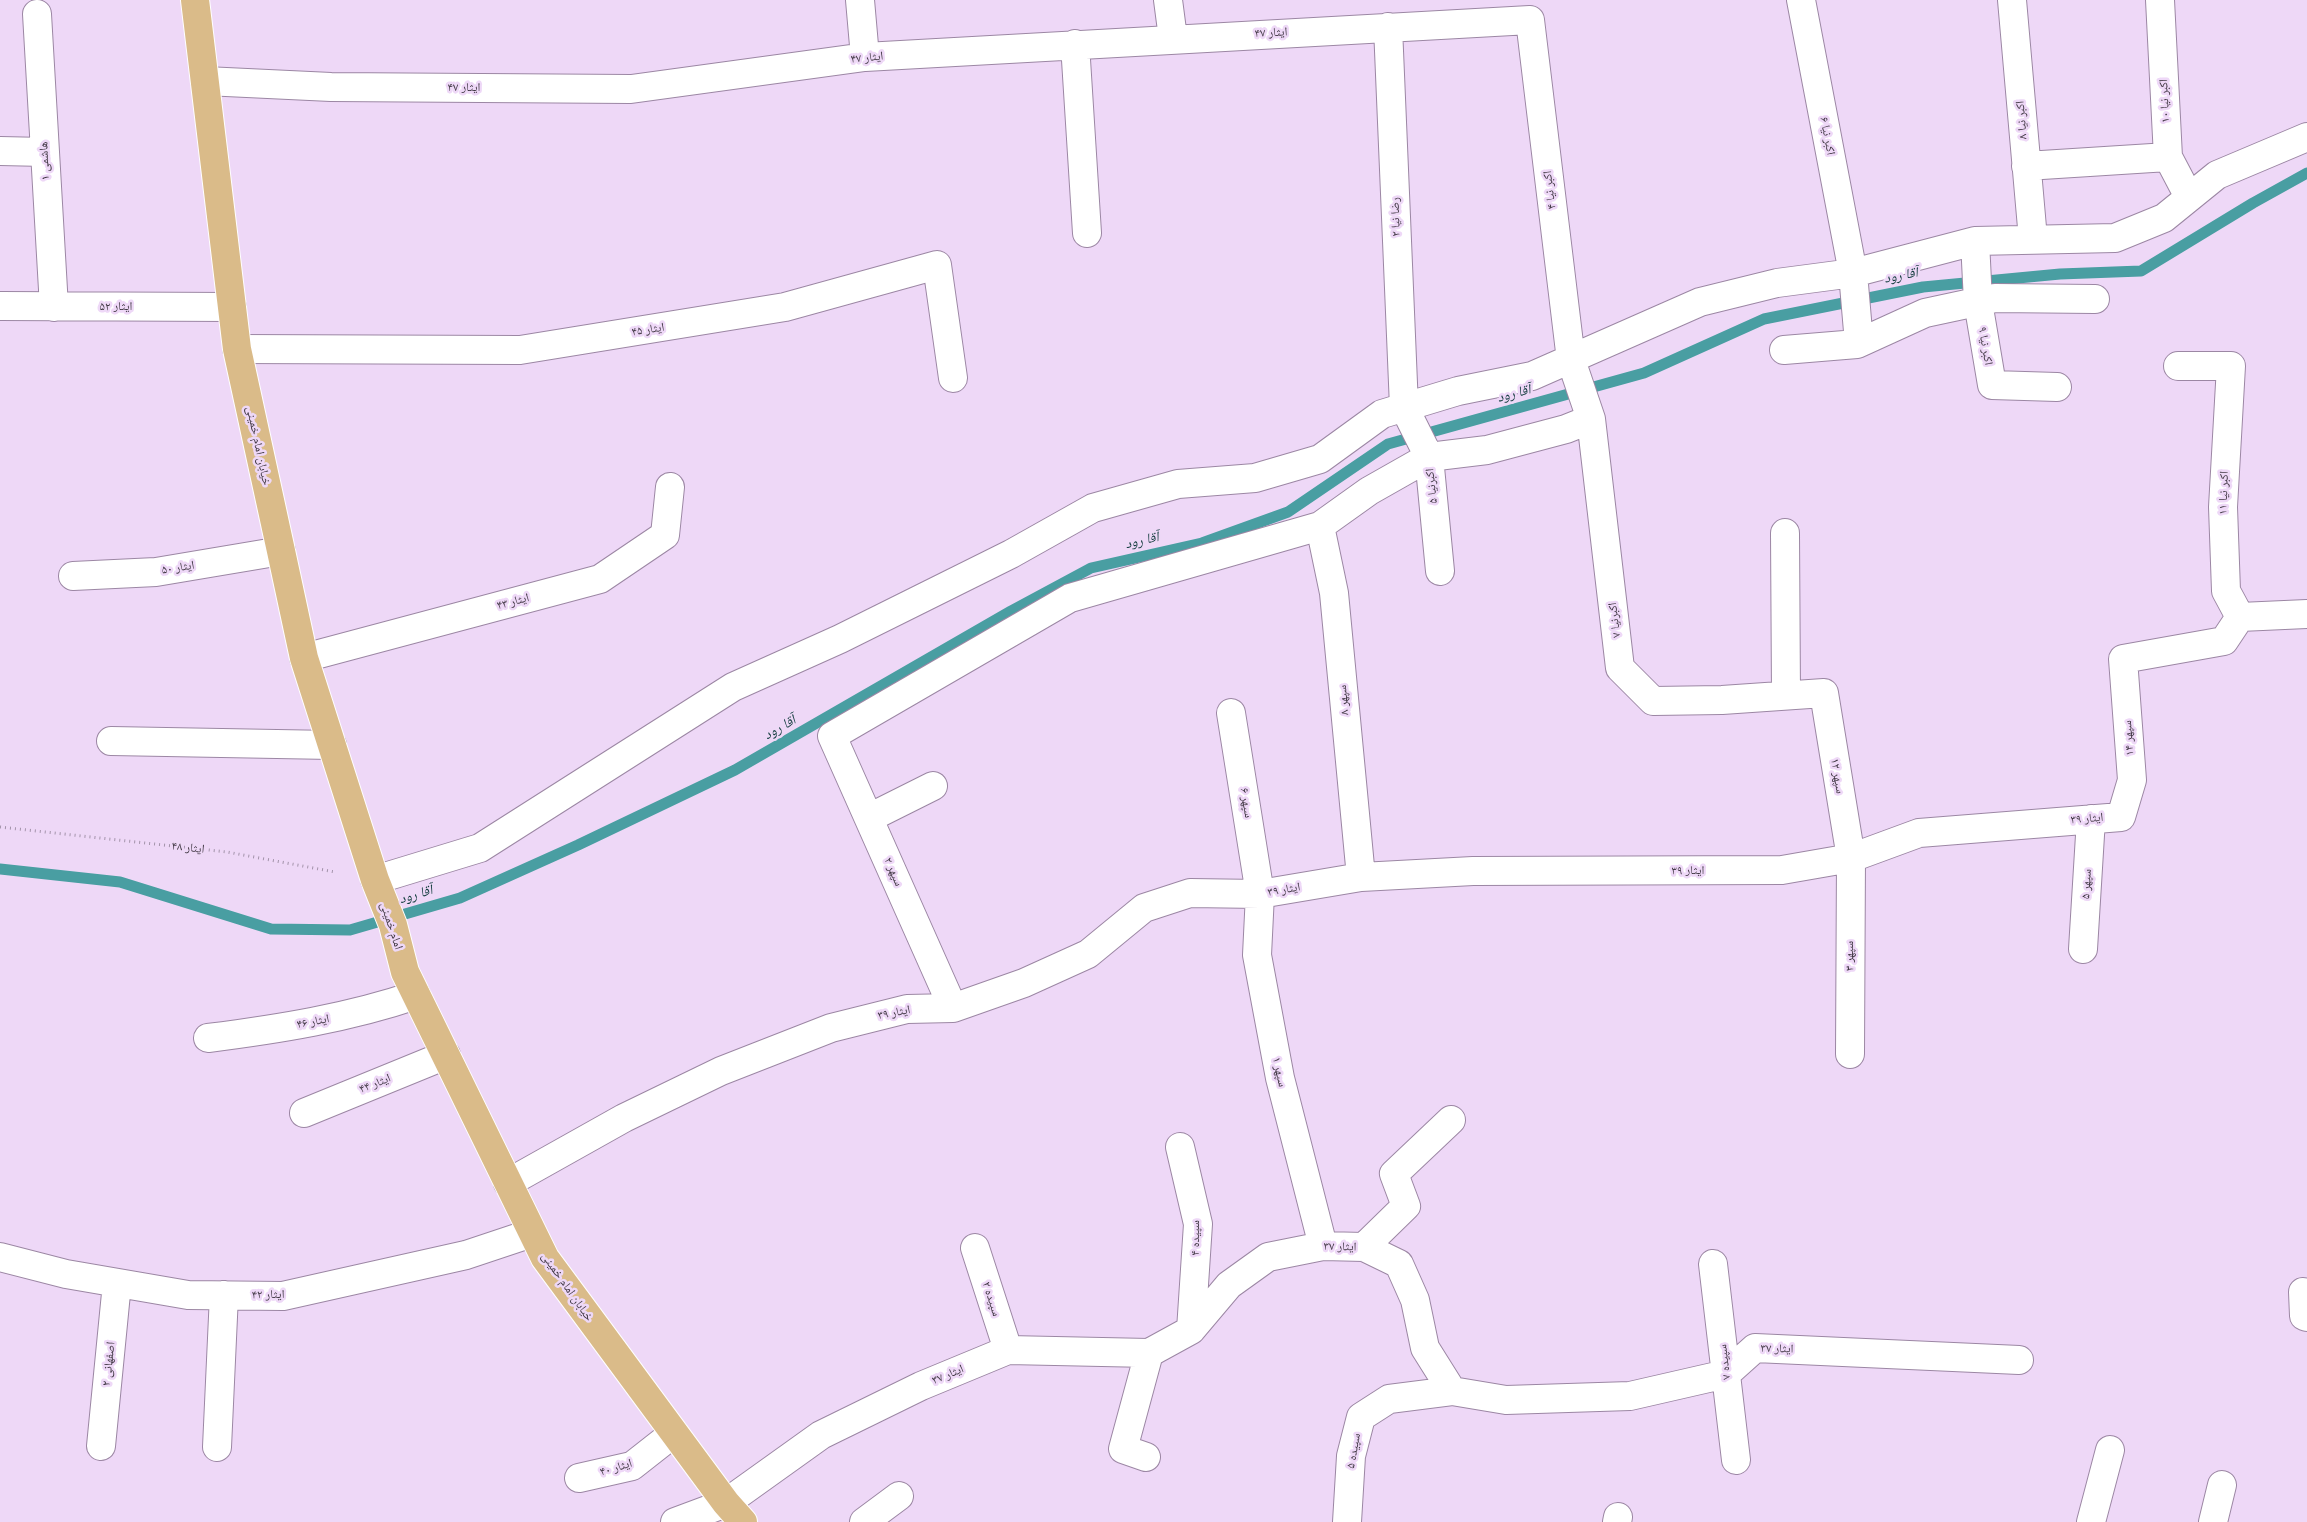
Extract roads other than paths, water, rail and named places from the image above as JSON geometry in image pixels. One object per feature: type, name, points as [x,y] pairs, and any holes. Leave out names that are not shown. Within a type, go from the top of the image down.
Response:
[{"type":"main road","name":"خیابان امام خمینی","points":[[195,0],[237,349],[304,658],[375,880]]},
{"type":"main road","name":"امام خمینی","points":[[375,880],[393,925],[411,984]]},
{"type":"main road","name":"خیابان امام خمینی","points":[[411,984],[532,1233],[546,1258],[734,1512]]},
{"type":"street","points":[[860,0],[865,57]]},
{"type":"street","points":[[1168,0],[1173,38]]},
{"type":"street","name":"اکبر نیا ۶","points":[[1801,0],[1853,273],[1859,343]]},
{"type":"street","name":"اکبر نیا ۸","points":[[2012,0],[2033,240]]},
{"type":"street","name":"اکبر نیا ۱۰","points":[[2160,0],[2168,157],[2189,198]]},
{"type":"street","name":"هاشمی ۱","points":[[37,14],[54,307]]},
{"type":"street","name":"ایثار ۴۷","points":[[205,81],[331,87],[631,89],[865,57],[1173,38],[1530,20]]},
{"type":"street","name":"اکبر نیا ۴","points":[[1530,20],[1571,360]]},
{"type":"street","name":"رضا نیا ۲","points":[[1388,27],[1404,407]]},
{"type":"street","points":[[1075,44],[1087,233]]},
{"type":"street","points":[[375,880],[480,848],[733,687],[840,640],[1011,554],[1093,508],[1178,484],[1255,478],[1320,459],[1382,414],[1458,391],[1532,376],[1700,302],[1777,283],[1853,273],[1975,241],[2115,238],[2164,218],[2217,175],[2307,137]]},
{"type":"street","points":[[0,151],[45,152]]},
{"type":"street","points":[[2026,166],[2168,157]]},
{"type":"street","name":"اکبر نیا ۹","points":[[1975,241],[1978,302],[1992,385],[2058,387]]},
{"type":"street","name":"ایثار ۴۵","points":[[237,349],[520,350],[785,307],[937,264],[953,378]]},
{"type":"street","points":[[1784,350],[1859,343],[1925,313],[1995,298],[2095,299]]},
{"type":"street","name":"ایثار ۵۲","points":[[0,306],[232,307]]},
{"type":"street","name":"اکبرنیا ۷","points":[[1571,360],[1591,419],[1620,668],[1652,701],[1722,700],[1824,693]]},
{"type":"street","name":"اکبر نیا ۱۱","points":[[2178,366],[2231,366],[2223,507],[2226,591],[2240,617]]},
{"type":"street","name":"اکبرنیا ۵","points":[[1404,407],[1429,457],[1440,571]]},
{"type":"street","points":[[1320,526],[1369,491],[1429,457],[1487,450],[1566,429],[1591,419]]},
{"type":"street","name":"ایثار ۴۳","points":[[304,658],[600,579],[665,535],[670,487]]},
{"type":"street","name":"سپهر ۲","points":[[953,1008],[832,736],[1070,598],[1320,526]]},
{"type":"street","name":"سپهر ۸","points":[[1320,526],[1334,593],[1361,877]]},
{"type":"street","points":[[1785,533],[1786,695]]},
{"type":"street","name":"ایثار ۵۰","points":[[74,576],[156,572],[280,551]]},
{"type":"street","points":[[2240,617],[2307,614]]},
{"type":"street","name":"سپهر ۱۴","points":[[2121,816],[2132,780],[2122,659],[2224,641],[2240,617]]},
{"type":"street","name":"سپهر ۱۲","points":[[1824,693],[1851,858]]},
{"type":"street","name":"سپهر ۶","points":[[1231,713],[1260,894]]},
{"type":"street","points":[[111,741],[332,745]]},
{"type":"street","points":[[869,818],[933,786]]},
{"type":"street","name":"ایثار ۳۹","points":[[508,1184],[624,1118],[721,1071],[831,1028],[907,1009],[953,1008],[1024,983],[1088,954],[1144,908],[1190,893],[1260,894],[1361,877],[1472,871],[1782,870],[1851,858],[1919,834],[2121,816]]},
{"type":"street","name":"سپهر ۵","points":[[2083,949],[2090,819]]},
{"type":"street","name":"سپهر ۳","points":[[1850,1054],[1851,858]]},
{"type":"street","name":"سپهر ۱","points":[[1260,894],[1257,955],[1280,1078],[1322,1246]]},
{"type":"street","name":"ایثار ۴۶","points":[[208,1038],[272,1030],[374,1009],[411,984]]},
{"type":"street","name":"ایثار ۴۴","points":[[304,1112],[446,1055]]},
{"type":"street","points":[[1364,1247],[1406,1206],[1394,1174],[1451,1120]]},
{"type":"street","name":"سپیده ۴","points":[[1180,1147],[1198,1224],[1191,1330]]},
{"type":"street","name":"ایثار ۴۲","points":[[0,1257],[66,1274],[188,1295],[283,1296],[466,1255],[532,1233]]},
{"type":"street","name":"ایثار ۳۷","points":[[675,1522],[734,1512],[821,1435],[921,1386],[1008,1350],[1149,1353],[1191,1330],[1229,1285],[1268,1257],[1322,1246],[1364,1247],[1399,1264],[1415,1300],[1425,1348],[1452,1392],[1506,1400],[1630,1396],[1726,1374],[1756,1348],[2019,1360]]},
{"type":"street","name":"سپیده ۲","points":[[974,1248],[1008,1350]]},
{"type":"street","name":"سپیده ۷","points":[[1713,1264],[1736,1460]]},
{"type":"street","name":"اصفهانی ۲","points":[[101,1446],[117,1283]]},
{"type":"street","points":[[217,1447],[224,1295]]},
{"type":"street","points":[[1146,1457],[1122,1449],[1149,1353]]},
{"type":"street","name":"سپیده ۵","points":[[1347,1522],[1352,1456],[1361,1417],[1389,1399],[1452,1392]]},
{"type":"street","name":"ایثار ۴۰","points":[[578,1478],[632,1466],[674,1433]]},
{"type":"street","points":[[2090,1522],[2110,1450]]},
{"type":"street","points":[[2213,1522],[2222,1485]]},
{"type":"street","points":[[864,1522],[899,1496]]},
{"type":"waterway","name":"آقا رود","points":[[0,869],[120,882],[271,929],[350,930],[460,898],[578,845],[735,770],[1011,611],[1091,568],[1202,543],[1288,512],[1388,444],[1644,373],[1764,319],[1923,287],[2060,274],[2141,271],[2253,203],[2307,173]]}]
